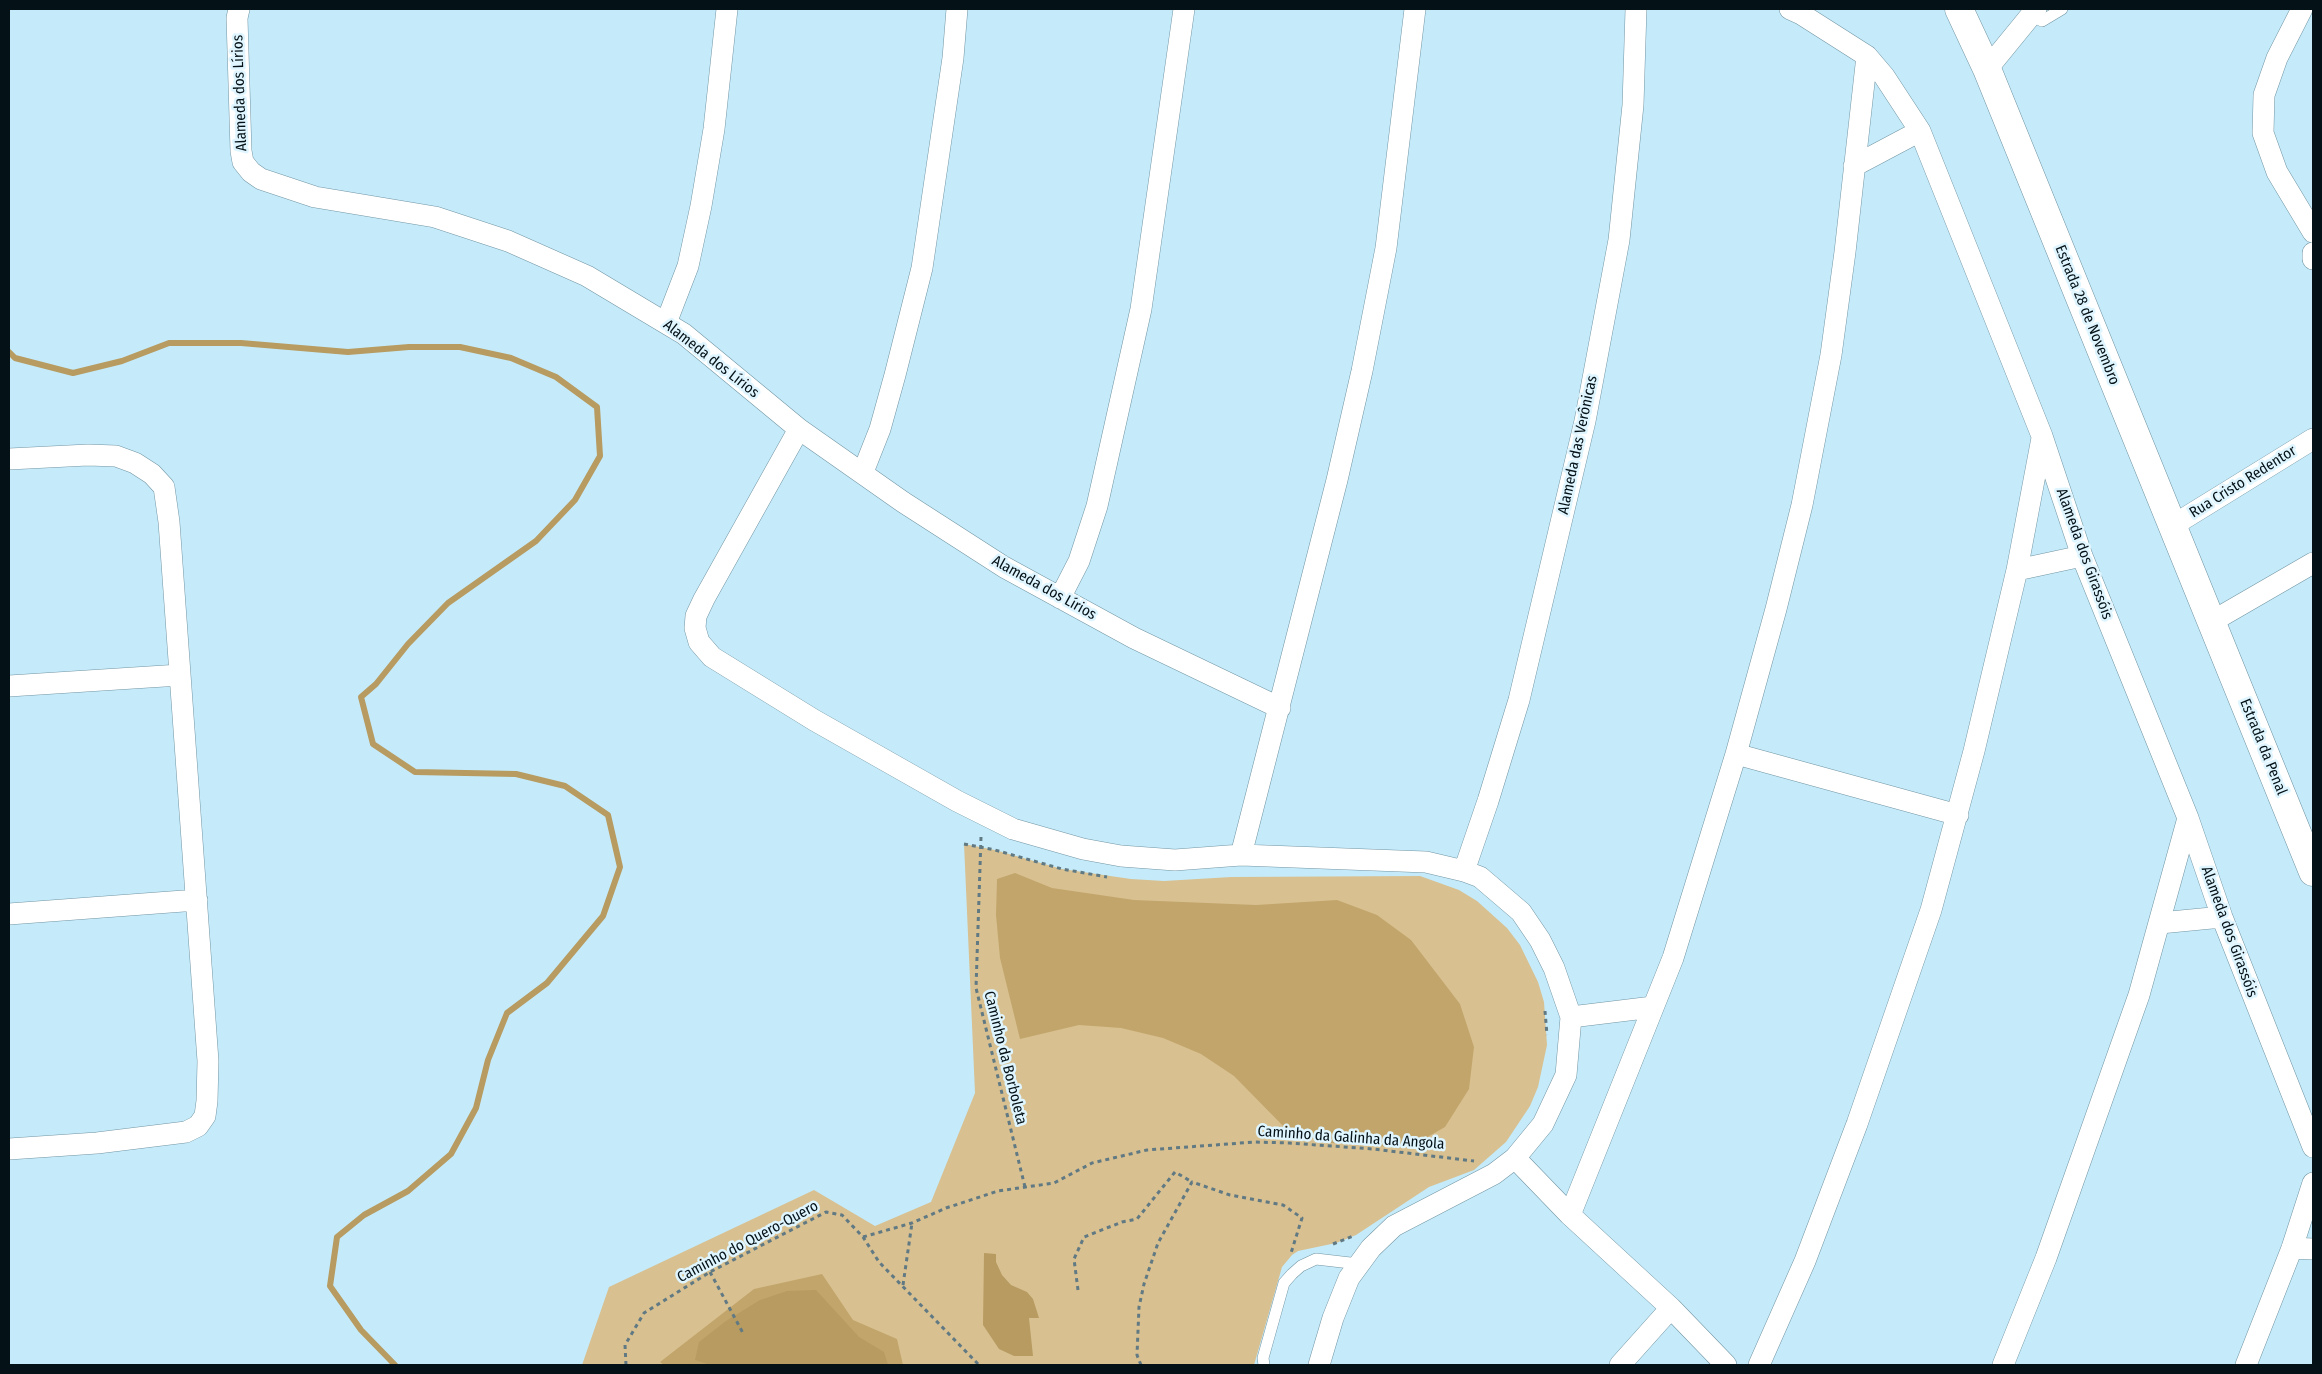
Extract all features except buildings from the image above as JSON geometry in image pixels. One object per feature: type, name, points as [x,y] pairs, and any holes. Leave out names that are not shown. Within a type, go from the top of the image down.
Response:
[{"type":"street","name":"Alameda dos Lírios","points":[[239,9],[237,18],[241,151],[243,162],[251,172],[276,186],[315,197],[435,217],[508,241],[587,276],[684,334],[799,429],[863,472],[903,502],[1004,567],[1134,638],[1280,708]]},
{"type":"street","points":[[666,323],[688,266],[701,206],[714,129],[726,9]]},
{"type":"street","points":[[863,472],[880,429],[896,375],[922,268],[953,58],[957,9]]},
{"type":"street","points":[[1060,598],[1080,560],[1097,506],[1141,309],[1184,9]]},
{"type":"street","points":[[1241,855],[1337,480],[1386,248],[1415,9]]},
{"type":"street","name":"Alameda das Verônicas","points":[[1464,871],[1519,700],[1585,421],[1619,240],[1633,105],[1636,9]]},
{"type":"street","name":"Alameda dos Girassóis","points":[[1790,9],[1867,56],[1884,76],[1920,130],[2042,436],[2082,556],[2188,818],[2222,918],[2313,1147]]},
{"type":"street","name":"Estrada 28 de Novembro","points":[[1959,9],[1987,69],[2212,622]]},
{"type":"street","points":[[2302,9],[2277,58],[2264,95],[2263,133],[2277,172],[2313,232]]},
{"type":"street","points":[[1987,69],[2032,11]]},
{"type":"street","points":[[1570,1215],[1672,958],[1736,754],[1776,609],[1805,486],[1831,355],[1867,56]]},
{"type":"street","points":[[1854,166],[1920,130]]},
{"type":"street","points":[[2313,253],[2313,259]]},
{"type":"street","points":[[799,429],[696,616],[695,628],[699,642],[712,656],[814,720],[982,814],[1013,829],[1053,841],[1121,856],[1175,860],[1241,855],[1426,862],[1480,877],[1521,912],[1540,940],[1554,968],[1571,1017],[1566,1075],[1543,1124],[1515,1158],[1472,1186],[1394,1226],[1371,1248],[1346,1286],[1333,1318],[1319,1365]]},
{"type":"street","points":[[1759,1365],[1805,1261],[1857,1124],[1930,910],[1958,815],[2017,570],[2042,436]]},
{"type":"street","name":"Rua Cristo Redentor","points":[[2172,526],[2313,439]]},
{"type":"street","points":[[9,459],[88,455],[116,456],[135,463],[152,474],[164,487],[169,522],[208,1061],[208,1101],[205,1116],[198,1126],[186,1132],[97,1144],[9,1149]]},
{"type":"street","points":[[2017,570],[2082,556]]},
{"type":"street","points":[[2212,622],[2313,562]]},
{"type":"street","name":"Estrada da Penal","points":[[2212,622],[2313,872]]},
{"type":"street","points":[[9,686],[180,675]]},
{"type":"street","points":[[1736,754],[1958,815]]},
{"type":"street","points":[[2003,1365],[2046,1258],[2140,995],[2188,818]]},
{"type":"street","points":[[9,914],[197,900]]},
{"type":"street","points":[[2160,923],[2222,918]]},
{"type":"street","points":[[1571,1017],[1653,1007]]},
{"type":"street","points":[[1515,1158],[1570,1215],[1670,1308],[1726,1365]]},
{"type":"street","points":[[2246,1365],[2303,1248],[2313,1184]]},
{"type":"street","points":[[1620,1365],[1670,1308]]},
{"type":"lane","points":[[2032,11],[2042,20],[2062,9]]},
{"type":"lane","points":[[1264,1365],[1264,1358],[1284,1283],[1292,1274],[1301,1266],[1316,1259],[1359,1264]]},
{"type":"path","name":"Caminho da Borboleta","points":[[982,814],[976,988],[1025,1187]]},
{"type":"path","points":[[964,844],[1062,869],[1113,878]]},
{"type":"path","points":[[1545,1009],[1546,1038]]},
{"type":"path","name":"Caminho da Galinha da Angola","points":[[863,1237],[912,1223],[946,1208],[998,1191],[1054,1183],[1092,1163],[1147,1150],[1255,1142],[1373,1149],[1480,1162]]},
{"type":"path","points":[[1078,1290],[1074,1259],[1084,1237],[1122,1222],[1137,1219],[1175,1172],[1192,1182],[1230,1195],[1283,1205],[1302,1218],[1294,1247],[1286,1260],[1298,1250]]},
{"type":"path","points":[[1141,1365],[1138,1355],[1139,1307],[1144,1284],[1158,1243],[1192,1182]]},
{"type":"path","name":"Caminho do Quero-Quero","points":[[626,1365],[624,1345],[644,1312],[710,1272],[826,1212],[842,1215],[863,1237],[879,1262],[979,1365]]},
{"type":"path","points":[[902,1286],[912,1223]]},
{"type":"path","points":[[1330,1244],[1356,1235]]},
{"type":"path","points":[[710,1272],[744,1335]]},
{"type":"shaded area","points":[[964,844],[995,850],[1062,869],[1131,879],[1164,881],[1231,877],[1420,876],[1459,890],[1477,901],[1507,928],[1520,945],[1538,982],[1544,1002],[1547,1045],[1538,1087],[1530,1106],[1506,1142],[1474,1170],[1429,1187],[1356,1235],[1336,1243],[1298,1251],[1292,1255],[1282,1267],[1254,1365],[582,1365],[609,1287],[814,1190],[875,1226],[931,1202],[975,1093]]},
{"type":"shaded area","points":[[1015,873],[1052,888],[1134,900],[1256,905],[1337,900],[1377,915],[1411,940],[1460,1004],[1474,1047],[1469,1089],[1445,1127],[1408,1148],[1331,1143],[1291,1134],[1234,1076],[1201,1054],[1163,1038],[1121,1028],[1079,1025],[1020,1039],[1000,958],[996,915],[997,879]]},
{"type":"shaded area","points":[[984,1253],[996,1254],[996,1262],[1002,1275],[1011,1285],[1027,1292],[1033,1299],[1039,1318],[1029,1318],[1033,1356],[1014,1356],[999,1349],[983,1325]]},
{"type":"shaded area","points":[[822,1274],[853,1320],[897,1339],[903,1365],[664,1365],[660,1362],[754,1289]]},
{"type":"shaded area","points":[[816,1290],[859,1337],[884,1352],[888,1365],[710,1365],[695,1360],[699,1342],[726,1321],[760,1300],[787,1291]]},
{"type":"waterway","points":[[9,352],[15,358],[73,373],[122,361],[169,343],[241,343],[348,352],[409,347],[460,347],[511,358],[556,377],[597,407],[600,456],[575,500],[536,541],[448,603],[408,644],[376,684],[361,697],[373,744],[415,772],[516,774],[565,786],[608,815],[620,867],[603,916],[547,983],[507,1013],[488,1060],[476,1108],[451,1154],[408,1191],[364,1215],[337,1237],[330,1286],[361,1330],[395,1365]]}]
